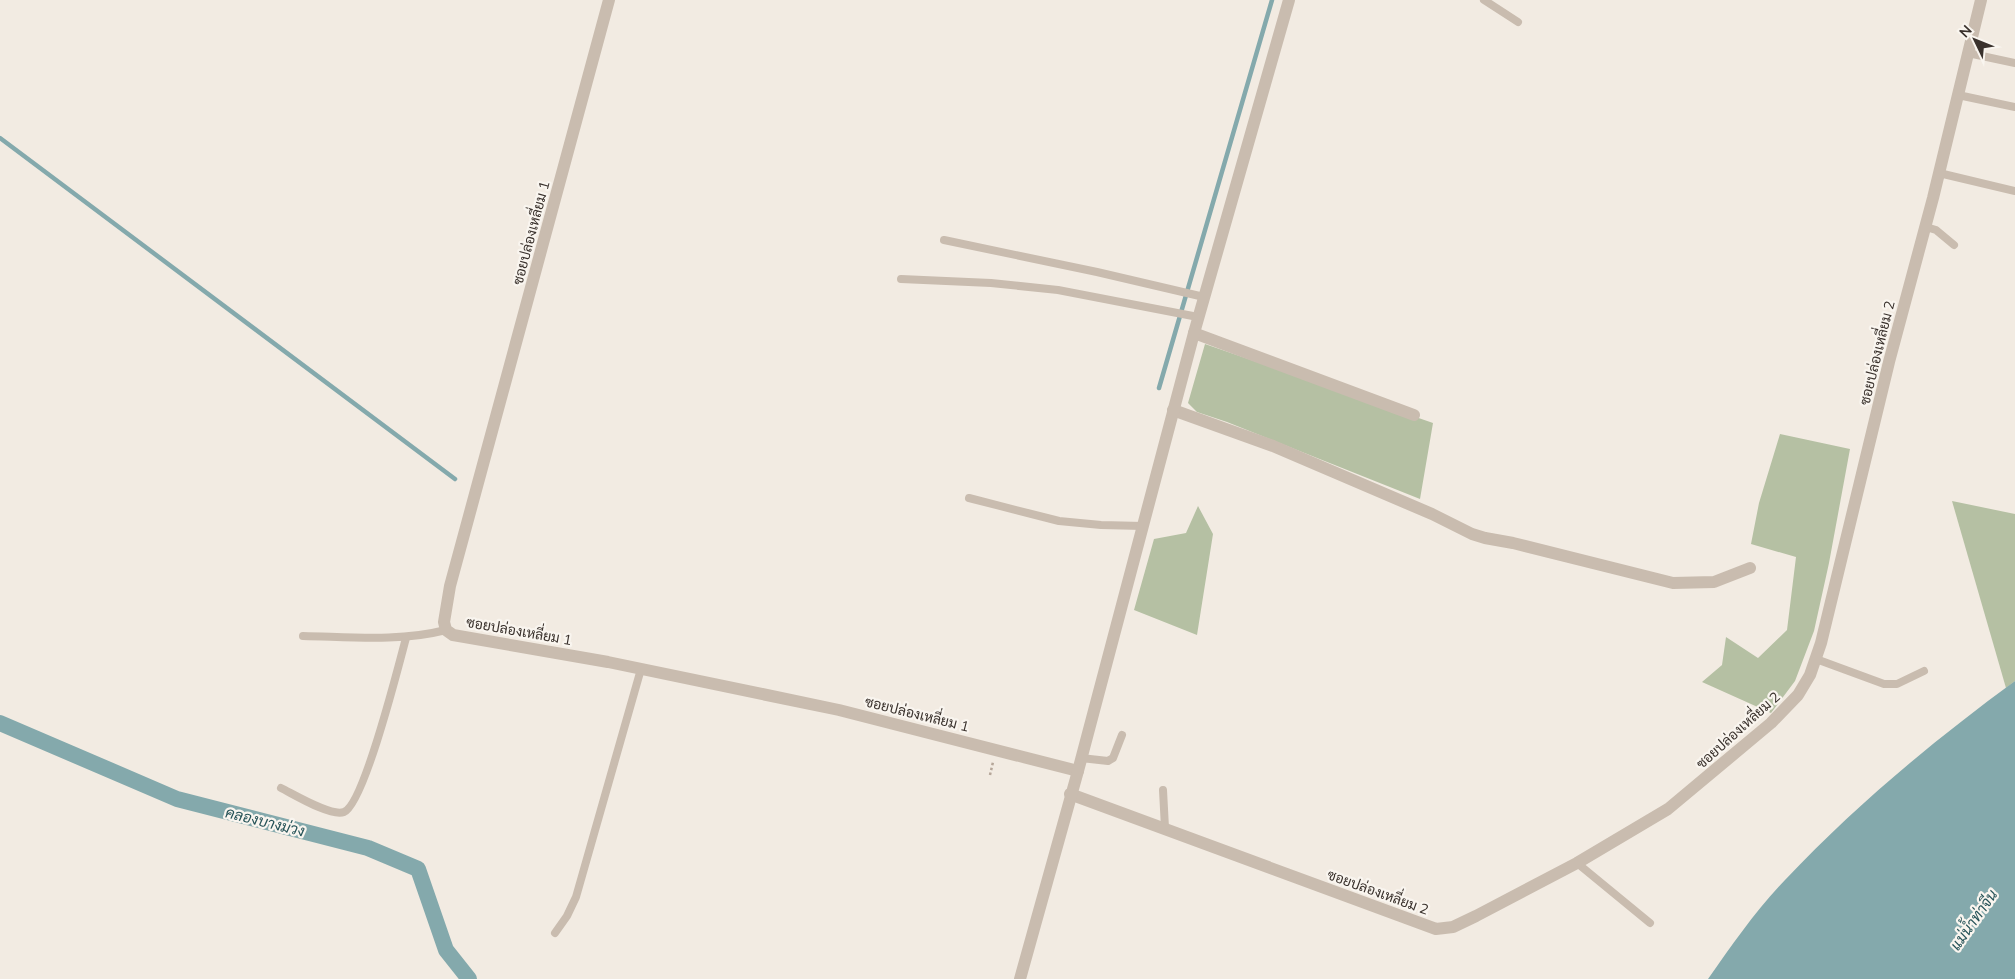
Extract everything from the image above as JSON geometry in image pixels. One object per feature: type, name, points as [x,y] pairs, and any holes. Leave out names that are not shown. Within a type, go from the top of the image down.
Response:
[{"type":"street","name":"ซอยปล่องเหลี่ยม 1","points":[[609,0],[450,586],[444,622],[446,630],[453,635],[641,669],[839,710],[1078,771]]},
{"type":"street","points":[[1020,979],[1070,794],[1078,771],[1198,317],[1289,0]]},
{"type":"street","name":"ซอยปล่องเหลี่ยม 2","points":[[1070,794],[1436,929],[1453,927],[1476,916],[1577,862],[1668,809],[1778,716],[1798,695],[1810,675],[1816,660],[1889,362],[1940,173],[1981,0]]},
{"type":"street","points":[[1194,333],[1414,415]]},
{"type":"street","points":[[1173,410],[1273,446],[1432,514],[1472,534],[1485,538],[1513,543],[1673,584],[1714,582],[1750,568]]},
{"type":"lane","points":[[1484,0],[1518,22]]},
{"type":"lane","points":[[1968,53],[2015,63]]},
{"type":"lane","points":[[1958,95],[2015,107]]},
{"type":"lane","points":[[1940,173],[2015,190]]},
{"type":"lane","points":[[1926,227],[1936,230],[1954,245]]},
{"type":"lane","points":[[944,240],[1097,272],[1204,297]]},
{"type":"lane","points":[[901,279],[991,283],[1058,290],[1198,317]]},
{"type":"lane","points":[[969,498],[1059,521],[1143,526]]},
{"type":"lane","points":[[303,636],[406,638],[424,636],[446,630]]},
{"type":"lane","points":[[282,788],[333,812],[343,813],[349,810],[356,798],[376,742],[406,638]]},
{"type":"lane","points":[[1816,660],[1884,684],[1897,684],[1924,670]]},
{"type":"lane","points":[[555,933],[576,896],[641,669]]},
{"type":"lane","points":[[1081,758],[1108,761],[1112,758],[1122,735]]},
{"type":"lane","points":[[1163,790],[1165,828]]},
{"type":"lane","points":[[1577,862],[1650,923]]},
{"type":"green space","points":[[1205,344],[1433,423],[1420,499],[1227,422],[1197,412],[1188,403]]},
{"type":"green space","points":[[1780,434],[1850,449],[1829,563],[1814,631],[1795,681],[1771,713],[1702,682],[1722,665],[1726,637],[1758,658],[1787,630],[1796,557],[1751,544],[1759,503]]},
{"type":"green space","points":[[1952,501],[2015,514],[2015,681],[2006,688]]},
{"type":"green space","points":[[1198,506],[1213,534],[1197,635],[1134,610],[1154,539],[1186,533]]},
{"type":"water","name":"แม่น้ำท่าจีน","points":[[2015,681],[2015,979],[1708,979],[1764,903],[1839,826],[1954,727]]},
{"type":"waterway","points":[[1159,388],[1272,0]]},
{"type":"waterway","points":[[0,138],[455,479]]},
{"type":"waterway","name":"คลองบางม่วง","points":[[0,723],[177,799],[368,848],[418,869],[446,950],[469,979]]}]
